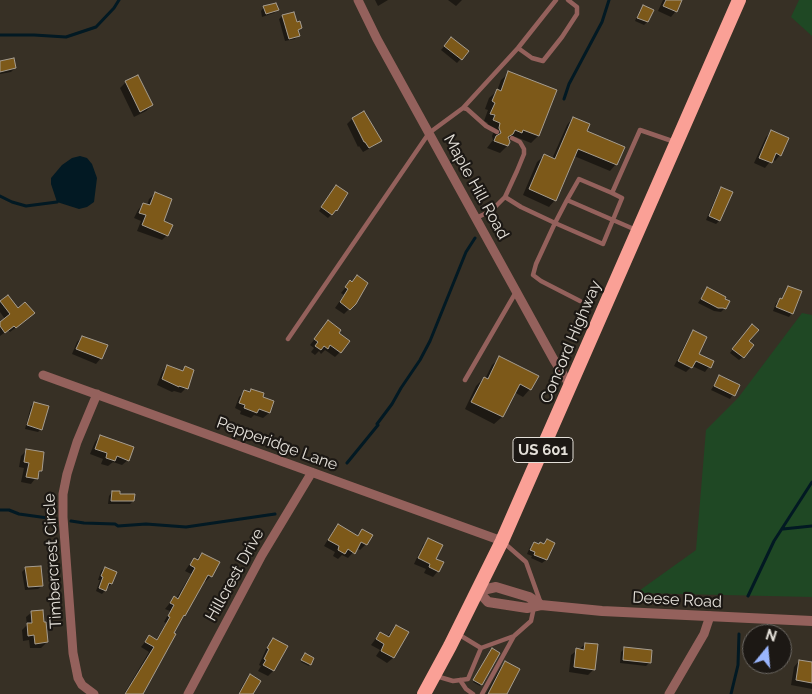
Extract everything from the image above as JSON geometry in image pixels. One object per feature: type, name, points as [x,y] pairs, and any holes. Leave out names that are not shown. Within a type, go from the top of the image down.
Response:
[{"type":"highway","name":"Concord Highway","points":[[424,694],[457,633],[502,541],[739,0]]},
{"type":"street","name":"Maple Hill Road","points":[[358,0],[372,31],[428,133],[554,360],[571,387]]},
{"type":"street","name":"Pepperidge Lane","points":[[42,375],[502,541]]},
{"type":"street","name":"Timbercrest Circle","points":[[94,694],[82,685],[78,678],[73,653],[63,517],[66,474],[97,394]]},
{"type":"street","name":"Hillcrest Drive","points":[[188,694],[262,555],[312,472]]},
{"type":"street","name":"Deese Road","points":[[538,606],[529,598],[496,587],[478,591],[488,602],[527,608],[538,606],[812,622]]},
{"type":"street","points":[[669,694],[704,634],[710,616]]},
{"type":"lane","points":[[288,339],[428,133],[463,108],[518,48],[556,0]]},
{"type":"lane","points":[[518,48],[532,58],[543,61],[577,14],[577,7],[568,0]]},
{"type":"lane","points":[[463,108],[497,132]]},
{"type":"lane","points":[[612,193],[640,130],[676,142]]},
{"type":"lane","points":[[476,218],[491,211],[505,197],[524,154],[523,145],[512,138]]},
{"type":"lane","points":[[505,197],[522,208],[555,223],[603,244],[622,198],[578,180],[555,223],[536,264],[533,275],[541,282],[580,301]]},
{"type":"lane","points":[[567,200],[638,230]]},
{"type":"lane","points":[[465,380],[516,292]]},
{"type":"lane","points":[[482,694],[514,636],[531,621],[538,606],[526,562],[502,541]]},
{"type":"lane","points":[[457,633],[480,648]]},
{"type":"lane","points":[[434,675],[453,681],[468,678],[480,648],[514,636]]},
{"type":"lane","points":[[460,680],[466,689],[473,694]]},
{"type":"green space","points":[[799,0],[812,0],[812,36],[791,17]]},
{"type":"green space","points":[[802,313],[812,315],[812,597],[636,593],[696,550],[706,430],[738,398]]},
{"type":"water","points":[[80,156],[87,158],[92,164],[97,178],[94,202],[87,207],[79,209],[57,202],[51,178],[62,165],[72,158]]},
{"type":"building","points":[[666,0],[682,0],[677,12],[663,6]]},
{"type":"building","points":[[276,3],[279,10],[266,14],[263,6]]},
{"type":"building","points":[[643,5],[654,10],[648,22],[637,18]]},
{"type":"building","points":[[294,12],[297,22],[300,21],[302,28],[298,30],[300,36],[289,39],[282,15]]},
{"type":"building","points":[[451,37],[469,51],[462,60],[444,46]]},
{"type":"building","points":[[14,58],[16,68],[0,72],[0,61]]},
{"type":"building","points":[[508,71],[557,90],[539,136],[523,130],[522,133],[515,130],[508,137],[510,142],[508,146],[494,141],[496,136],[501,133],[500,123],[493,120],[495,115],[490,114],[495,103],[492,101],[497,89],[501,91]]},
{"type":"building","points":[[138,75],[153,105],[140,112],[125,81]]},
{"type":"building","points":[[364,111],[382,141],[369,148],[352,118]]},
{"type":"building","points":[[573,117],[590,124],[587,131],[625,147],[617,165],[578,149],[556,201],[529,189],[544,154],[555,159]]},
{"type":"building","points":[[771,130],[789,138],[781,156],[776,153],[772,163],[759,158]]},
{"type":"building","points":[[336,185],[348,193],[337,211],[332,215],[321,207]]},
{"type":"building","points":[[721,187],[733,192],[720,221],[709,216]]},
{"type":"building","points":[[155,192],[172,199],[164,221],[173,225],[168,236],[142,225],[146,215],[139,213],[143,203],[150,205]]},
{"type":"building","points":[[357,275],[368,283],[356,304],[350,310],[340,302],[348,289],[345,287]]},
{"type":"building","points":[[788,286],[802,291],[793,314],[776,307]]},
{"type":"building","points":[[707,287],[730,301],[726,309],[718,308],[701,299]]},
{"type":"building","points":[[8,295],[18,308],[25,302],[35,313],[16,328],[14,326],[5,333],[0,326],[0,322],[10,314],[0,301]]},
{"type":"building","points":[[328,320],[341,330],[339,333],[350,341],[341,353],[330,345],[328,349],[324,346],[321,350],[315,346],[318,342],[314,339]]},
{"type":"building","points":[[752,324],[759,330],[749,341],[754,345],[744,358],[732,349]]},
{"type":"building","points":[[693,330],[707,337],[699,354],[714,361],[711,368],[696,361],[692,368],[678,361]]},
{"type":"building","points":[[82,336],[108,345],[102,359],[76,349]]},
{"type":"building","points":[[499,356],[539,376],[531,390],[520,384],[503,417],[471,402],[484,377],[488,379]]},
{"type":"building","points":[[167,365],[183,371],[185,366],[194,370],[188,389],[162,379]]},
{"type":"building","points":[[719,375],[740,385],[735,396],[714,386]]},
{"type":"building","points":[[251,389],[264,393],[263,397],[274,401],[270,413],[259,409],[257,413],[244,408],[245,405],[239,403],[244,390],[250,392]]},
{"type":"building","points":[[34,402],[49,406],[42,430],[27,425]]},
{"type":"building","points":[[100,435],[134,447],[129,461],[117,456],[115,461],[106,458],[107,453],[95,449]]},
{"type":"building","points":[[26,449],[44,452],[42,471],[39,471],[38,479],[26,477],[29,463],[24,462]]},
{"type":"building","points":[[112,491],[120,491],[120,494],[135,494],[134,501],[111,501]]},
{"type":"building","points":[[338,524],[358,536],[362,529],[373,535],[367,545],[361,542],[355,554],[348,549],[345,554],[338,550],[339,546],[328,540]]},
{"type":"building","points":[[428,538],[443,545],[436,559],[444,562],[439,572],[429,567],[430,564],[418,558]]},
{"type":"building","points":[[547,539],[555,543],[547,560],[534,555],[535,552],[530,550],[534,542],[544,544]]},
{"type":"building","points":[[202,553],[220,562],[212,577],[208,575],[184,615],[174,633],[176,634],[143,694],[125,694],[154,647],[145,642],[149,635],[157,640],[170,617],[168,616],[174,605],[170,603],[174,596],[178,599],[195,568],[190,565],[194,558],[198,560]]},
{"type":"building","points":[[41,566],[43,586],[28,587],[25,567]]},
{"type":"building","points":[[105,567],[117,572],[112,584],[109,583],[106,591],[99,588]]},
{"type":"building","points":[[43,610],[48,642],[35,644],[34,635],[28,636],[27,623],[32,623],[31,611]]},
{"type":"building","points":[[396,625],[409,632],[394,658],[381,651],[384,644],[376,639],[380,632],[389,637]]},
{"type":"building","points":[[273,638],[288,646],[274,671],[263,665],[269,649],[267,648]]},
{"type":"building","points":[[585,643],[598,644],[595,670],[574,667],[576,648],[584,650]]},
{"type":"building","points":[[624,647],[652,650],[651,663],[623,660]]},
{"type":"building","points":[[492,648],[500,653],[482,685],[473,680]]},
{"type":"building","points":[[305,653],[314,658],[311,665],[301,660]]},
{"type":"building","points":[[799,660],[812,662],[812,683],[796,680]]},
{"type":"building","points":[[505,661],[520,669],[507,694],[488,694]]},
{"type":"building","points":[[250,674],[261,681],[253,694],[239,694]]},
{"type":"waterway","points":[[0,35],[66,37],[96,27],[119,0]]},
{"type":"waterway","points":[[564,99],[569,84],[602,22],[609,0]]},
{"type":"waterway","points":[[0,196],[26,206],[57,202]]},
{"type":"waterway","points":[[347,463],[378,425],[420,360],[430,341],[466,252],[475,238]]},
{"type":"waterway","points":[[748,596],[774,541],[812,482]]},
{"type":"waterway","points":[[0,510],[55,519]]},
{"type":"waterway","points":[[71,521],[115,524],[118,526],[146,524],[186,527],[275,514]]},
{"type":"waterway","points":[[783,529],[812,526]]},
{"type":"waterway","points":[[731,694],[738,665],[739,634]]}]
